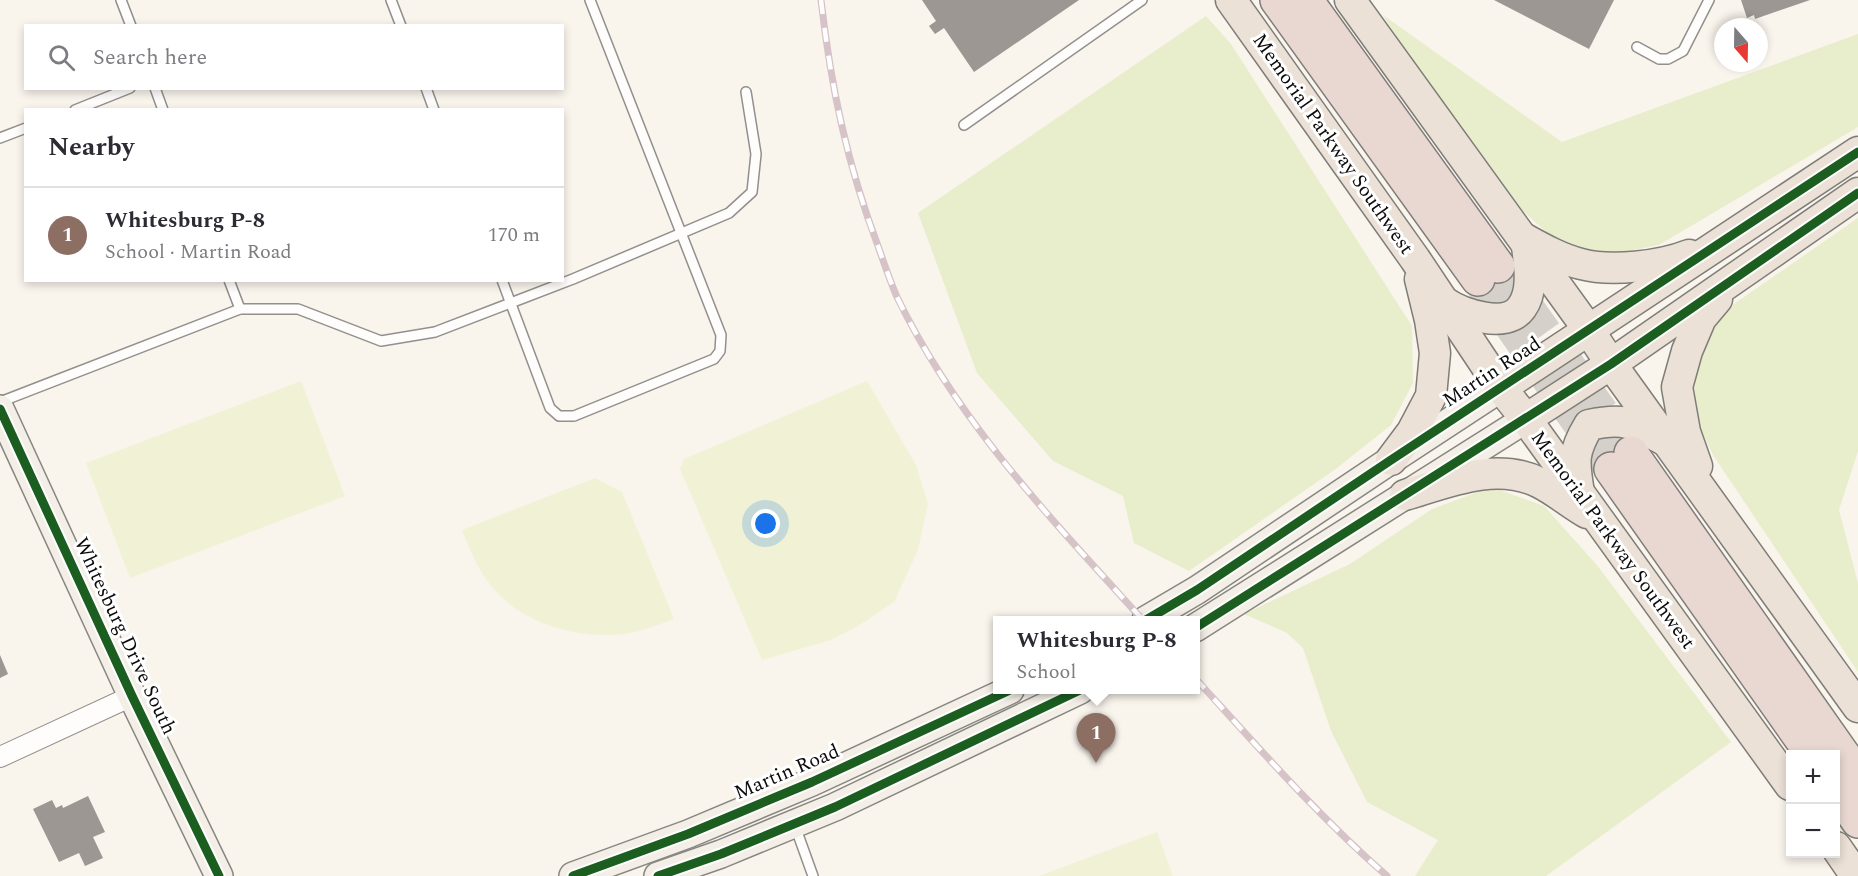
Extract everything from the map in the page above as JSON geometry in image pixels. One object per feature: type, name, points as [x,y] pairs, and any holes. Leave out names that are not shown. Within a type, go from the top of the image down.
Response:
[{"type":"highway","name":"Memorial Parkway Southwest","points":[[1277,0],[1488,273],[1306,0]]},
{"type":"highway","name":"Memorial Parkway Southwest","points":[[1809,750],[1621,461],[1838,750]]},
{"type":"highway","name":"Memorial Parkway Southwest","points":[[1840,752],[1858,776]]},
{"type":"highway","points":[[1840,795],[1858,821]]},
{"type":"main road","name":"Memorial Parkway Southwest","points":[[1231,0],[1415,259],[1501,388],[1526,419],[1786,778]]},
{"type":"main road","points":[[1350,0],[1858,707]]},
{"type":"main road","name":"Martin Road","points":[[1154,616],[1197,590],[1858,152]]},
{"type":"main road","points":[[1205,622],[1611,364],[1858,193]]},
{"type":"main road","points":[[1523,241],[1583,265],[1615,267],[1671,262],[1717,245]]},
{"type":"main road","points":[[1444,302],[1457,311],[1478,317],[1512,316],[1522,308],[1527,296],[1530,277],[1523,241]]},
{"type":"main road","points":[[1391,460],[1412,432],[1431,396],[1435,353],[1430,320],[1415,259]]},
{"type":"main road","points":[[1709,500],[1684,432],[1677,387],[1687,351],[1701,318],[1736,278]]},
{"type":"main road","name":"Whitesburg Drive South","points":[[0,409],[132,696],[219,876]]},
{"type":"main road","points":[[1580,493],[1575,462],[1578,442],[1589,425],[1611,420],[1627,421],[1667,441]]},
{"type":"main road","points":[[1406,495],[1463,477],[1509,473],[1540,483],[1598,519]]},
{"type":"main road","name":"Martin Road","points":[[573,876],[688,834],[812,782],[1001,694]]},
{"type":"main road","points":[[658,876],[835,807],[1072,694]]},
{"type":"main road","points":[[1840,853],[1856,876]]},
{"type":"street","points":[[0,758],[132,696]]},
{"type":"lane","points":[[121,0],[130,24]]},
{"type":"lane","points":[[391,0],[400,24]]},
{"type":"lane","points":[[503,282],[550,408],[559,416],[574,416],[714,359],[720,351],[721,335],[590,0]]},
{"type":"lane","points":[[964,125],[1142,0]]},
{"type":"lane","points":[[1637,47],[1659,59],[1668,60],[1683,51],[1709,0]]},
{"type":"lane","points":[[80,108],[125,90]]},
{"type":"lane","points":[[156,90],[162,108]]},
{"type":"lane","points":[[427,90],[433,108]]},
{"type":"lane","points":[[0,402],[240,309],[298,309],[381,341],[435,332],[573,279],[729,213],[752,192],[756,154],[746,92]]},
{"type":"lane","points":[[0,138],[24,129]]},
{"type":"lane","points":[[230,282],[240,309]]},
{"type":"lane","points":[[794,824],[813,876]]},
{"type":"green space","points":[[1383,15],[1562,142],[1754,72],[1768,72],[1768,67],[1858,34],[1858,127],[1659,245],[1607,255],[1561,245],[1523,211],[1428,87]]},
{"type":"green space","points":[[1206,16],[1231,44],[1412,326],[1413,383],[1391,425],[1337,468],[1189,571],[1134,543],[1123,496],[1053,461],[977,373],[918,213]]},
{"type":"green space","points":[[1858,218],[1858,451],[1839,510],[1858,583],[1858,672],[1713,455],[1690,406],[1698,368],[1718,315]]},
{"type":"green space","points":[[301,381],[345,496],[130,578],[86,463]]},
{"type":"green space","points":[[867,381],[916,465],[928,504],[918,550],[894,602],[855,628],[831,640],[762,660],[680,469],[684,459]]},
{"type":"green space","points":[[595,478],[622,492],[674,619],[643,630],[620,634],[600,635],[559,629],[540,622],[505,601],[478,567],[462,530]]},
{"type":"green space","points":[[1491,487],[1544,506],[1596,564],[1731,742],[1546,876],[1415,876],[1438,840],[1367,802],[1331,731],[1303,648],[1287,633],[1244,614],[1350,564],[1432,509]]},
{"type":"green space","points":[[1157,832],[1173,876],[1039,876]]},
{"type":"building","points":[[922,0],[1079,0],[974,72],[944,28],[935,34],[929,26],[936,21]]},
{"type":"building","points":[[1494,0],[1614,0],[1589,49]]},
{"type":"building","points":[[1741,0],[1810,0],[1758,18],[1755,18],[1754,15],[1747,18]]},
{"type":"building","points":[[0,655],[8,674],[0,678]]},
{"type":"building","points":[[88,796],[105,832],[93,837],[103,858],[85,866],[79,853],[59,862],[33,809],[52,800],[56,808],[62,805],[63,808]]},
{"type":"tunnel","points":[[1498,266],[1631,453]]},
{"type":"tunnel","points":[[1478,279],[1611,469]]},
{"type":"railway","points":[[821,0],[835,94],[849,155],[867,215],[897,297],[948,386],[1008,468],[1139,616]]},
{"type":"railway","points":[[1200,683],[1312,804],[1387,876]]},
{"type":"cycle path","points":[[1153,616],[1197,590],[1858,152]]},
{"type":"cycle path","points":[[1200,625],[1611,364],[1858,193]]},
{"type":"cycle path","points":[[0,409],[132,696],[219,876]]},
{"type":"cycle path","points":[[573,876],[688,834],[812,782],[1001,694]]},
{"type":"cycle path","points":[[658,876],[721,854],[835,807],[1072,694]]},
{"type":"place","name":"Whitesburg P-8","points":[[1096,763]]}]
